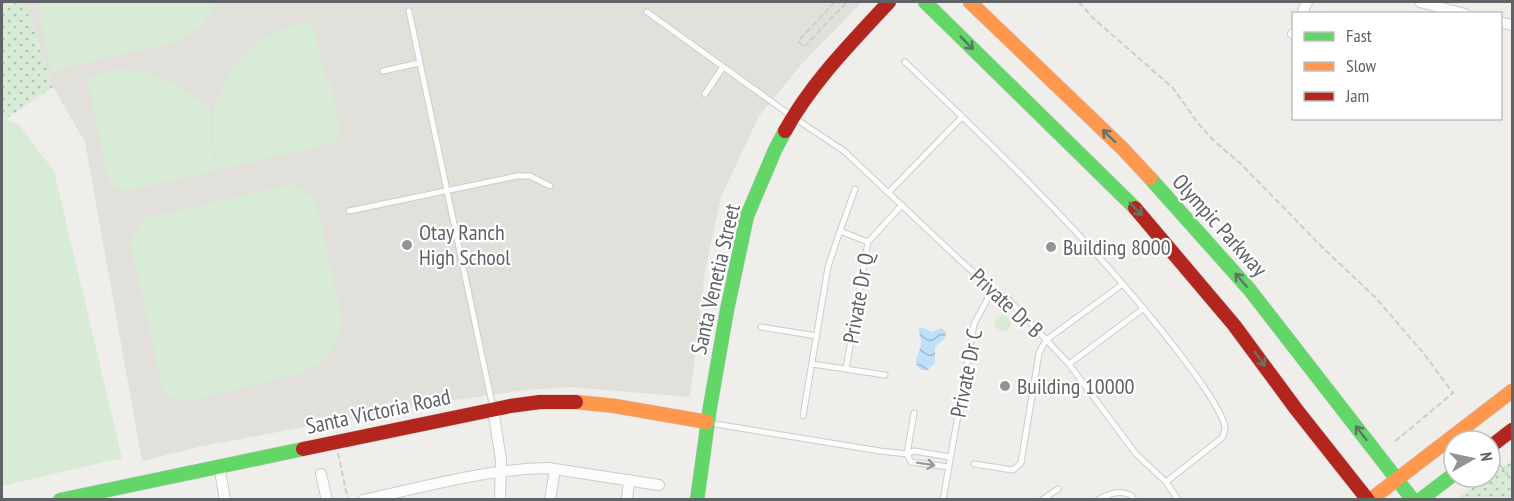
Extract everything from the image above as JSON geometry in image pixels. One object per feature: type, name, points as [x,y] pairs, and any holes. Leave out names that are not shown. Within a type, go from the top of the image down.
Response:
[{"type":"main road","name":"Santa Venetia Street","points":[[696,500],[727,310],[747,216],[775,150],[793,117],[830,65],[889,2]]},
{"type":"main road","points":[[925,2],[1142,215],[1234,325],[1296,409],[1369,500],[1512,391]]},
{"type":"main road","name":"Olympic Parkway","points":[[970,2],[1123,149],[1186,218],[1249,289],[1413,500]]},
{"type":"main road","name":"Santa Victoria Road","points":[[60,500],[219,465],[531,403],[560,402],[604,406],[707,422]]},
{"type":"main road","points":[[1420,500],[1442,483]]},
{"type":"street","points":[[1420,2],[1432,9],[1452,12]]},
{"type":"street","points":[[493,409],[501,460],[500,500]]},
{"type":"street","points":[[219,465],[225,500]]},
{"type":"street","points":[[363,500],[501,471],[529,468],[555,469],[659,485]]},
{"type":"street","points":[[550,500],[555,469]]},
{"type":"street","points":[[321,474],[327,500]]},
{"type":"street","points":[[627,500],[629,480]]},
{"type":"lane","points":[[409,11],[493,409]]},
{"type":"lane","name":"Private Dr B","points":[[647,12],[793,117],[844,150],[993,288],[1007,298],[1070,364],[1136,454],[1166,482],[1178,500]]},
{"type":"lane","points":[[904,62],[1059,213],[1144,308],[1205,387],[1225,426],[1223,437],[1166,482]]},
{"type":"lane","points":[[383,70],[420,63]]},
{"type":"lane","points":[[705,94],[723,67]]},
{"type":"lane","points":[[889,192],[962,117]]},
{"type":"lane","points":[[349,211],[517,176],[530,176],[550,186]]},
{"type":"lane","points":[[803,416],[828,267],[855,189]]},
{"type":"lane","name":"Private Dr Q","points":[[846,369],[868,242],[902,205]]},
{"type":"lane","points":[[840,231],[868,242]]},
{"type":"lane","points":[[974,464],[1013,470],[1021,463],[1039,353],[1046,340],[1123,284]]},
{"type":"lane","name":"Private Dr C","points":[[943,500],[974,324],[993,288]]},
{"type":"lane","points":[[1070,364],[1144,308]]},
{"type":"lane","points":[[760,327],[817,336]]},
{"type":"lane","points":[[812,364],[885,375]]},
{"type":"lane","points":[[914,413],[907,454],[911,462],[949,462]]},
{"type":"lane","points":[[707,422],[907,454],[914,451],[949,462]]},
{"type":"lane","points":[[1042,500],[1058,489]]},
{"type":"lane","points":[[1098,500],[1116,492],[1131,495],[1134,500]]},
{"type":"path","points":[[835,2],[798,41],[804,47],[847,2]]},
{"type":"path","points":[[1079,2],[1093,18],[1173,88],[1214,141],[1241,164],[1308,234],[1376,298],[1425,355],[1453,393],[1393,443]]},
{"type":"path","points":[[336,441],[348,500]]},
{"type":"path","points":[[1502,468],[1512,480]]},
{"type":"shaded area","name":"Otay Ranch High School","points":[[25,2],[862,2],[801,65],[759,116],[721,197],[705,272],[690,397],[569,387],[526,390],[427,404],[198,447],[142,461],[85,142],[53,87]]},
{"type":"green space","points":[[2,2],[25,2],[53,87],[7,118],[2,119]]},
{"type":"green space","points":[[37,2],[215,2],[204,22],[171,43],[51,71]]},
{"type":"green space","points":[[308,23],[314,29],[326,81],[331,83],[340,133],[334,143],[218,170],[213,121],[221,90],[229,75],[238,61],[262,39],[277,31]]},
{"type":"green space","points":[[115,70],[146,71],[180,87],[211,108],[211,139],[216,171],[124,191],[109,182],[87,77]]},
{"type":"green space","points":[[2,119],[19,125],[54,171],[122,458],[2,486]]},
{"type":"green space","points":[[295,184],[316,202],[342,318],[333,347],[328,355],[314,367],[294,375],[187,402],[164,394],[130,242],[145,218]]},
{"type":"green space","points":[[1003,315],[1009,317],[1011,323],[1009,329],[1003,331],[997,329],[995,323],[997,317]]},
{"type":"green space","points":[[1512,461],[1512,499],[1455,499],[1470,489],[1502,489],[1502,468]]},
{"type":"water","points":[[919,328],[932,332],[941,328],[946,332],[945,338],[935,347],[935,363],[928,370],[922,370],[916,364],[921,347]]},
{"type":"traffic: fast","points":[[925,2],[1135,208]]},
{"type":"traffic: fast","points":[[697,500],[727,310],[747,216],[785,131]]},
{"type":"traffic: fast","points":[[1150,178],[1249,289],[1413,500]]},
{"type":"traffic: fast","points":[[60,500],[303,449]]},
{"type":"traffic: fast","points":[[1420,500],[1442,483]]},
{"type":"traffic: slow","points":[[970,2],[1123,149],[1150,178]]},
{"type":"traffic: slow","points":[[1370,500],[1512,391]]},
{"type":"traffic: slow","points":[[576,402],[615,406],[707,422]]},
{"type":"traffic: jam","points":[[785,131],[820,79],[889,2]]},
{"type":"traffic: jam","points":[[1135,208],[1234,325],[1296,409],[1368,500]]},
{"type":"traffic: jam","points":[[303,449],[510,406],[540,402],[576,402]]},
{"type":"traffic: jam","points":[[1502,438],[1512,430]]},
{"type":"place","name":"Otay Ranch High School","points":[[407,245]]},
{"type":"place","name":"Building 8000","points":[[1051,247]]},
{"type":"place","name":"Building 10000","points":[[1005,386]]}]
